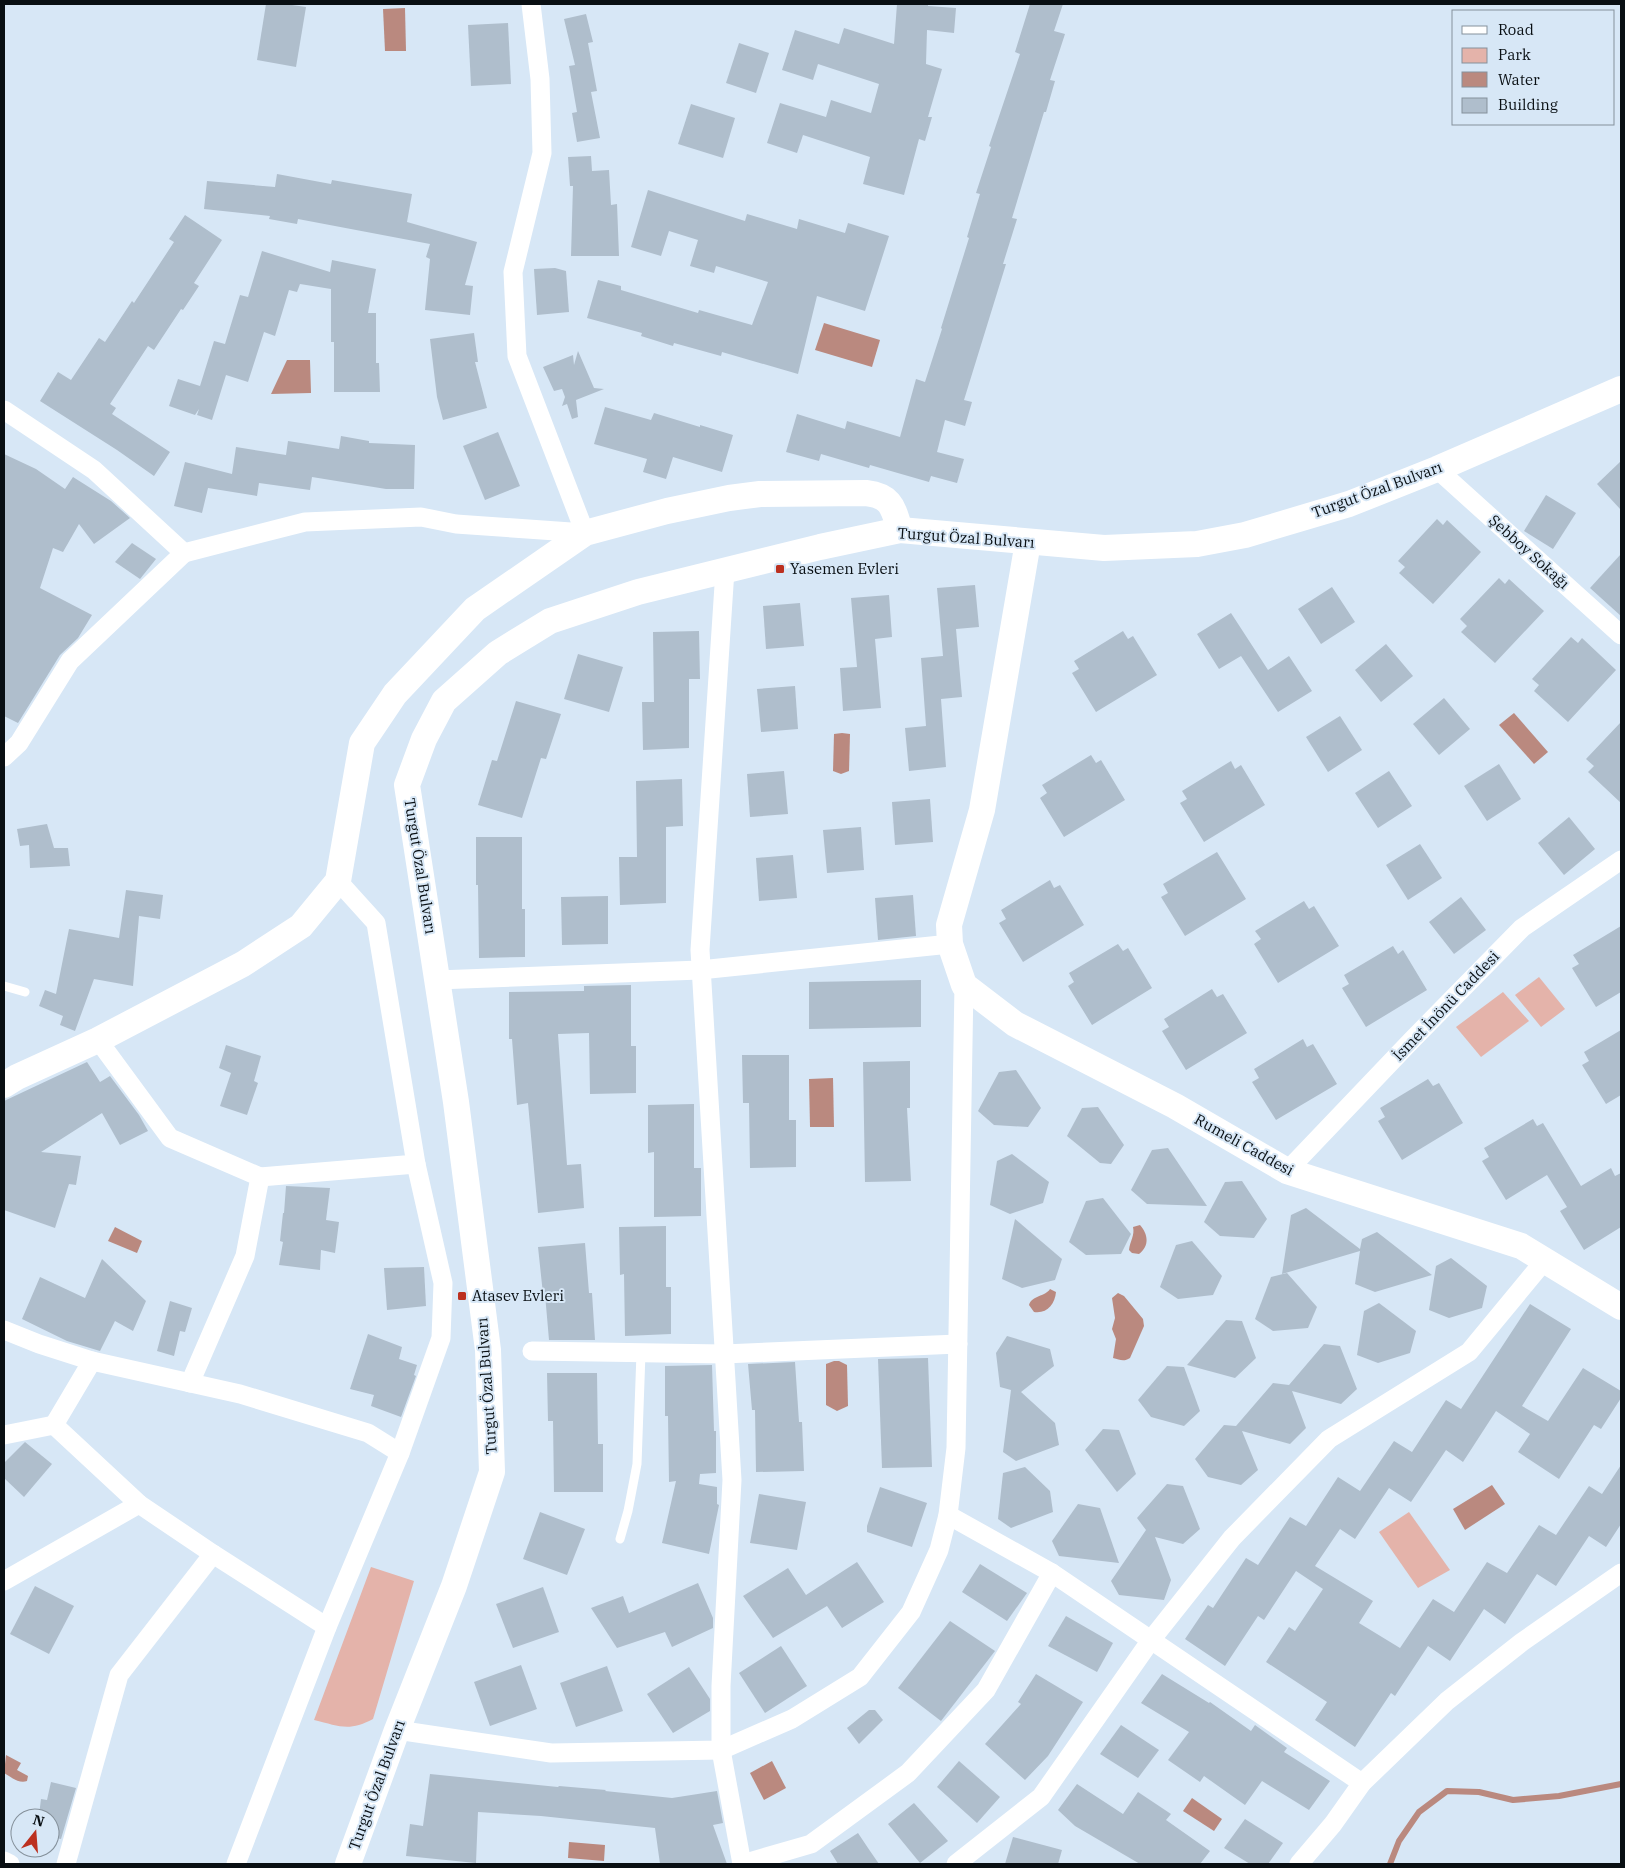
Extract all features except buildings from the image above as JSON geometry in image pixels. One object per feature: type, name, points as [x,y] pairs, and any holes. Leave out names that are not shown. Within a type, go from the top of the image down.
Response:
[{"type":"street","points":[[531,4],[540,79],[542,153],[513,272],[517,356],[585,533]]},
{"type":"street","name":"Turgut Özal Bulvarı","points":[[348,1864],[397,1730],[478,1521],[492,1472],[488,1350],[456,1102],[407,784],[424,739],[444,701],[498,653],[550,621],[638,592],[820,547],[900,530],[1104,548],[1197,544],[1246,535],[1341,506],[1437,469],[1621,389]]},
{"type":"street","points":[[4,410],[94,470],[184,553]]},
{"type":"street","name":"Şebboy Sokağı","points":[[1437,469],[1621,634]]},
{"type":"street","points":[[4,757],[19,744],[70,661],[184,553],[305,522],[422,517],[456,524],[585,533],[667,511],[729,498],[760,494],[866,493],[880,496],[890,503],[900,530]]},
{"type":"street","points":[[4,1085],[17,1077],[98,1040],[243,964],[301,926],[338,881],[362,743],[395,694],[475,609],[585,533]]},
{"type":"street","points":[[397,1730],[551,1753],[721,1750],[792,1719],[860,1677],[911,1612],[938,1550],[948,1515],[956,1448],[964,985],[950,944],[949,925],[982,810],[1028,542]]},
{"type":"street","points":[[725,570],[700,970],[732,1480],[720,1686],[721,1750],[742,1864],[811,1844],[908,1773],[986,1690],[1052,1574]]},
{"type":"street","name":"İsmet İnönü Caddesi","points":[[1287,1172],[1411,1041],[1522,928],[1621,860]]},
{"type":"street","points":[[236,1864],[327,1626],[400,1453],[441,1338],[443,1283],[416,1164],[376,923],[338,881]]},
{"type":"street","points":[[437,980],[700,970],[950,944]]},
{"type":"street","name":"Rumeli Caddesi","points":[[964,985],[1015,1024],[1175,1106],[1287,1172],[1401,1206],[1521,1246],[1621,1307]]},
{"type":"street","points":[[98,1040],[170,1138],[260,1177],[416,1164]]},
{"type":"street","points":[[190,1383],[245,1256],[260,1177]]},
{"type":"street","points":[[956,1864],[1042,1797],[1151,1640],[1232,1538],[1329,1439],[1469,1352],[1544,1260]]},
{"type":"street","points":[[4,1330],[92,1361],[240,1394],[368,1433],[400,1453]]},
{"type":"street","points":[[532,1351],[724,1354],[958,1344]]},
{"type":"street","points":[[4,1435],[54,1425],[92,1361]]},
{"type":"street","points":[[54,1425],[139,1504],[213,1554],[327,1626]]},
{"type":"street","points":[[4,1582],[139,1504]]},
{"type":"street","points":[[948,1515],[1052,1574],[1362,1783]]},
{"type":"street","points":[[66,1864],[119,1675],[213,1554]]},
{"type":"street","points":[[1299,1864],[1333,1824],[1362,1783],[1447,1701],[1522,1642],[1621,1573]]},
{"type":"street","points":[[4,1861],[10,1864]]},
{"type":"lane","points":[[4,986],[25,992]]},
{"type":"lane","points":[[620,1539],[628,1512],[637,1464],[641,1353]]},
{"type":"green space","points":[[1539,977],[1565,1009],[1541,1027],[1515,995]]},
{"type":"green space","points":[[1503,992],[1529,1021],[1481,1057],[1456,1027]]},
{"type":"green space","points":[[1409,1512],[1450,1570],[1418,1588],[1379,1532]]},
{"type":"green space","points":[[371,1567],[414,1581],[373,1719],[350,1727],[314,1720]]},
{"type":"water","points":[[405,8],[406,51],[385,51],[383,9]]},
{"type":"water","points":[[824,323],[880,340],[872,367],[815,350]]},
{"type":"water","points":[[287,360],[310,360],[311,393],[271,394]]},
{"type":"water","points":[[1514,713],[1548,752],[1534,764],[1499,725]]},
{"type":"water","points":[[834,734],[850,734],[849,771],[841,774],[833,771]]},
{"type":"water","points":[[833,1078],[834,1127],[810,1127],[809,1079]]},
{"type":"water","points":[[1140,1225],[1145,1232],[1146,1244],[1143,1251],[1139,1254],[1132,1253],[1129,1250],[1133,1227]]},
{"type":"water","points":[[115,1227],[142,1241],[137,1253],[108,1241]]},
{"type":"water","points":[[1050,1289],[1056,1292],[1050,1307],[1043,1311],[1034,1312],[1029,1305],[1033,1299],[1048,1292]]},
{"type":"water","points":[[1118,1293],[1124,1296],[1143,1319],[1144,1326],[1130,1358],[1124,1360],[1113,1358],[1116,1339],[1112,1329],[1115,1318],[1112,1298]]},
{"type":"water","points":[[834,1361],[847,1365],[848,1406],[837,1411],[826,1405],[826,1364]]},
{"type":"water","points":[[1492,1485],[1505,1504],[1465,1530],[1453,1509]]},
{"type":"water","points":[[6,1755],[21,1763],[17,1770],[28,1776],[27,1781],[18,1781],[4,1773]]},
{"type":"water","points":[[772,1761],[786,1788],[764,1800],[750,1773]]},
{"type":"water","points":[[1192,1798],[1222,1819],[1214,1831],[1183,1811]]},
{"type":"water","points":[[569,1842],[605,1845],[604,1861],[568,1858]]},
{"type":"waterway","points":[[1390,1864],[1399,1841],[1419,1812],[1447,1791],[1479,1792],[1513,1800],[1559,1796],[1621,1784]]},
{"type":"place","name":"Yasemen Evleri","points":[[780,569]]},
{"type":"place","name":"Atasev Evleri","points":[[462,1296]]}]
